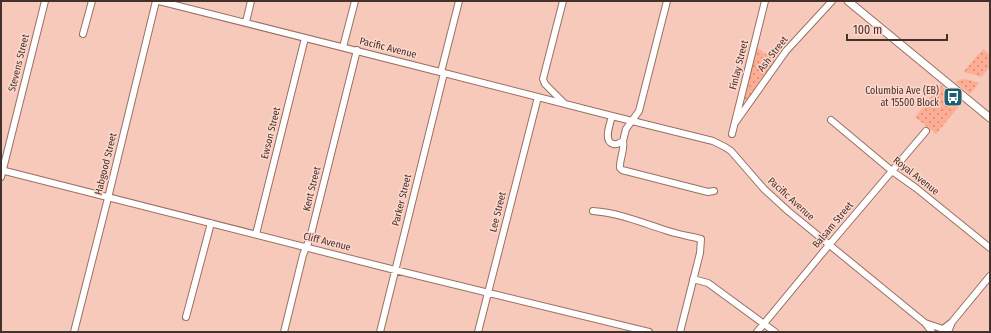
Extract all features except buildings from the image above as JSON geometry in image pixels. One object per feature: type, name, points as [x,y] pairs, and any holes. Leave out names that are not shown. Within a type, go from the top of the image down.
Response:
[{"type":"street","name":"Stevens Street","points":[[2,172],[45,1]]},
{"type":"street","points":[[83,34],[92,1]]},
{"type":"street","name":"Pacific Avenue","points":[[158,1],[713,141],[731,151],[775,200],[829,246],[925,323],[933,332]]},
{"type":"street","name":"Habgood Street","points":[[74,332],[158,1]]},
{"type":"street","points":[[246,22],[251,1]]},
{"type":"street","points":[[343,47],[355,1]]},
{"type":"street","name":"Parker Street","points":[[380,332],[459,1]]},
{"type":"street","points":[[563,1],[544,81],[545,84],[564,103]]},
{"type":"street","points":[[667,1],[639,111],[626,129],[620,168],[622,170],[708,192],[714,191]]},
{"type":"street","name":"Finlay Street","points":[[732,134],[764,1]]},
{"type":"street","name":"Ash Street","points":[[735,124],[786,51],[832,1]]},
{"type":"street","points":[[848,1],[990,118]]},
{"type":"street","name":"Ewson Street","points":[[256,234],[305,38]]},
{"type":"street","name":"Kent Street","points":[[284,332],[304,255],[310,238],[357,50]]},
{"type":"street","name":"Lee Street","points":[[478,332],[538,97]]},
{"type":"street","points":[[612,116],[608,139],[614,144],[619,144],[623,141]]},
{"type":"street","name":"Royal Avenue","points":[[831,120],[892,171],[916,188],[990,248]]},
{"type":"street","name":"Balsam Street","points":[[757,332],[926,132]]},
{"type":"street","name":"Cliff Avenue","points":[[2,172],[648,332]]},
{"type":"street","points":[[593,211],[607,212],[634,219],[666,231],[701,239],[700,253],[680,332]]},
{"type":"street","points":[[186,317],[211,223]]},
{"type":"street","points":[[933,332],[938,329],[944,330],[990,276]]},
{"type":"street","points":[[693,279],[708,283],[775,332]]},
{"type":"street","name":"Pacific Avenue","points":[[925,323],[944,330]]},
{"type":"shaded area","points":[[756,47],[776,61],[746,102],[744,96]]},
{"type":"shaded area","points":[[983,49],[990,55],[990,67],[981,77],[963,72]]},
{"type":"shaded area","points":[[962,79],[979,83],[970,94],[955,82]]},
{"type":"shaded area","points":[[941,85],[960,105],[936,134],[915,117]]},
{"type":"place","name":"Columbia Ave (EB) at 15500 Block","points":[[953,97]]}]
